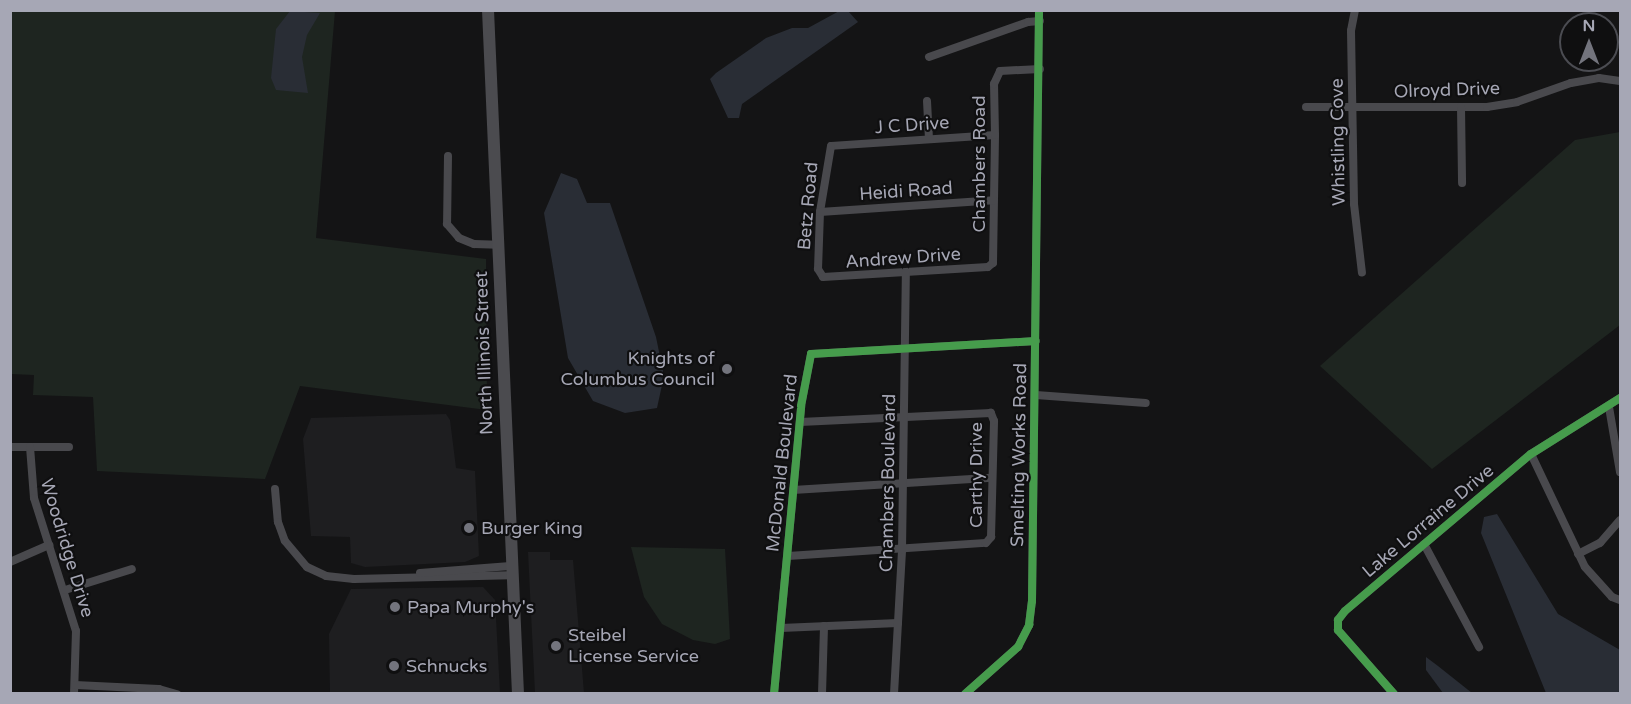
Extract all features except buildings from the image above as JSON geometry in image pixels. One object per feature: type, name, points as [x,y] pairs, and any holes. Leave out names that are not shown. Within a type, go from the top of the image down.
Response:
[{"type":"main road","name":"North Illinois Street","points":[[488,10],[518,693]]},
{"type":"street","name":"Smelting Works Road","points":[[965,693],[1018,647],[1029,625],[1036,395],[1039,10]]},
{"type":"street","name":"Whistling Cove","points":[[1355,10],[1352,106],[1354,213],[1362,273]]},
{"type":"street","points":[[929,57],[1028,22],[1040,21]]},
{"type":"street","name":"Chambers Road","points":[[993,263],[996,76],[1007,69],[1040,69]]},
{"type":"street","name":"Olroyd Drive","points":[[1306,106],[1461,107],[1517,102],[1580,81],[1599,78],[1620,81]]},
{"type":"street","points":[[927,102],[929,139]]},
{"type":"street","points":[[1461,107],[1462,183]]},
{"type":"street","name":"J C Drive","points":[[831,146],[995,135]]},
{"type":"street","name":"Betz Road","points":[[818,269],[820,212],[831,146]]},
{"type":"street","points":[[448,156],[447,224],[459,238],[474,244],[498,246]]},
{"type":"street","name":"Heidi Road","points":[[820,212],[994,201]]},
{"type":"street","name":"Andrew Drive","points":[[818,269],[828,279],[988,267],[993,263]]},
{"type":"street","name":"Chambers Boulevard","points":[[894,693],[904,482],[906,273]]},
{"type":"street","name":"McDonald Boulevard","points":[[774,693],[800,422],[811,354],[1036,341]]},
{"type":"street","points":[[1036,395],[1146,403]]},
{"type":"street","name":"Lake Lorraine Drive","points":[[1394,693],[1338,630],[1338,620],[1530,454],[1609,407],[1620,398]]},
{"type":"street","points":[[1609,407],[1620,471]]},
{"type":"street","name":"Carthy Drive","points":[[902,550],[986,543],[992,537],[994,421],[991,413],[905,416]]},
{"type":"street","points":[[800,422],[905,416]]},
{"type":"street","points":[[10,447],[69,447]]},
{"type":"street","name":"Woodridge Drive","points":[[30,447],[31,487],[76,631],[74,689]]},
{"type":"street","points":[[1530,454],[1585,567],[1612,597],[1620,600]]},
{"type":"street","points":[[793,490],[992,478]]},
{"type":"street","points":[[275,489],[282,534],[307,567],[340,578],[513,570]]},
{"type":"street","points":[[1578,554],[1600,543],[1620,520]]},
{"type":"street","points":[[1424,544],[1479,647]]},
{"type":"street","points":[[10,562],[49,545]]},
{"type":"street","points":[[788,556],[902,550]]},
{"type":"street","points":[[65,590],[132,569]]},
{"type":"street","points":[[781,628],[898,623]]},
{"type":"street","points":[[822,693],[824,626]]},
{"type":"street","points":[[74,689],[177,693]]},
{"type":"shaded area","points":[[841,10],[848,11],[858,22],[742,104],[739,118],[728,118],[710,79],[716,73],[766,38],[792,28],[808,28]]},
{"type":"shaded area","points":[[11,11],[335,11],[316,238],[486,259],[487,410],[300,386],[265,479],[97,471],[93,397],[33,395],[34,375],[11,374]]},
{"type":"shaded area","points":[[290,11],[320,13],[307,35],[302,57],[308,93],[276,90],[271,78],[276,29]]},
{"type":"shaded area","points":[[1620,132],[1620,325],[1432,469],[1320,366],[1575,140]]},
{"type":"shaded area","points":[[561,173],[577,179],[587,203],[610,203],[656,337],[664,376],[657,408],[625,413],[593,401],[568,358],[544,213]]},
{"type":"shaded area","points":[[446,414],[450,420],[456,468],[475,471],[479,556],[465,562],[365,567],[351,563],[350,537],[311,536],[303,439],[311,418]]},
{"type":"shaded area","points":[[1497,514],[1558,614],[1620,650],[1620,693],[1546,693],[1481,533],[1484,517]]},
{"type":"shaded area","points":[[631,547],[725,549],[730,639],[715,644],[693,640],[662,624],[644,597]]},
{"type":"shaded area","points":[[528,552],[550,552],[550,560],[573,560],[584,693],[535,693]]},
{"type":"shaded area","points":[[483,587],[495,600],[500,693],[330,693],[329,634],[351,589]]},
{"type":"shaded area","points":[[1426,657],[1472,693],[1443,693],[1426,670]]},
{"type":"cycle path","points":[[965,694],[1018,647],[1029,625],[1032,601],[1039,10]]},
{"type":"cycle path","points":[[774,694],[801,406],[811,354],[1036,341]]},
{"type":"cycle path","points":[[1394,694],[1338,630],[1338,620],[1345,611],[1531,454],[1620,398]]},
{"type":"place","name":"Knights of Columbus Council","points":[[727,369]]},
{"type":"place","name":"Burger King","points":[[469,528]]},
{"type":"place","name":"Papa Murphy's","points":[[395,607]]},
{"type":"place","name":"Steibel License Service","points":[[556,646]]},
{"type":"place","name":"Schnucks","points":[[394,666]]}]
